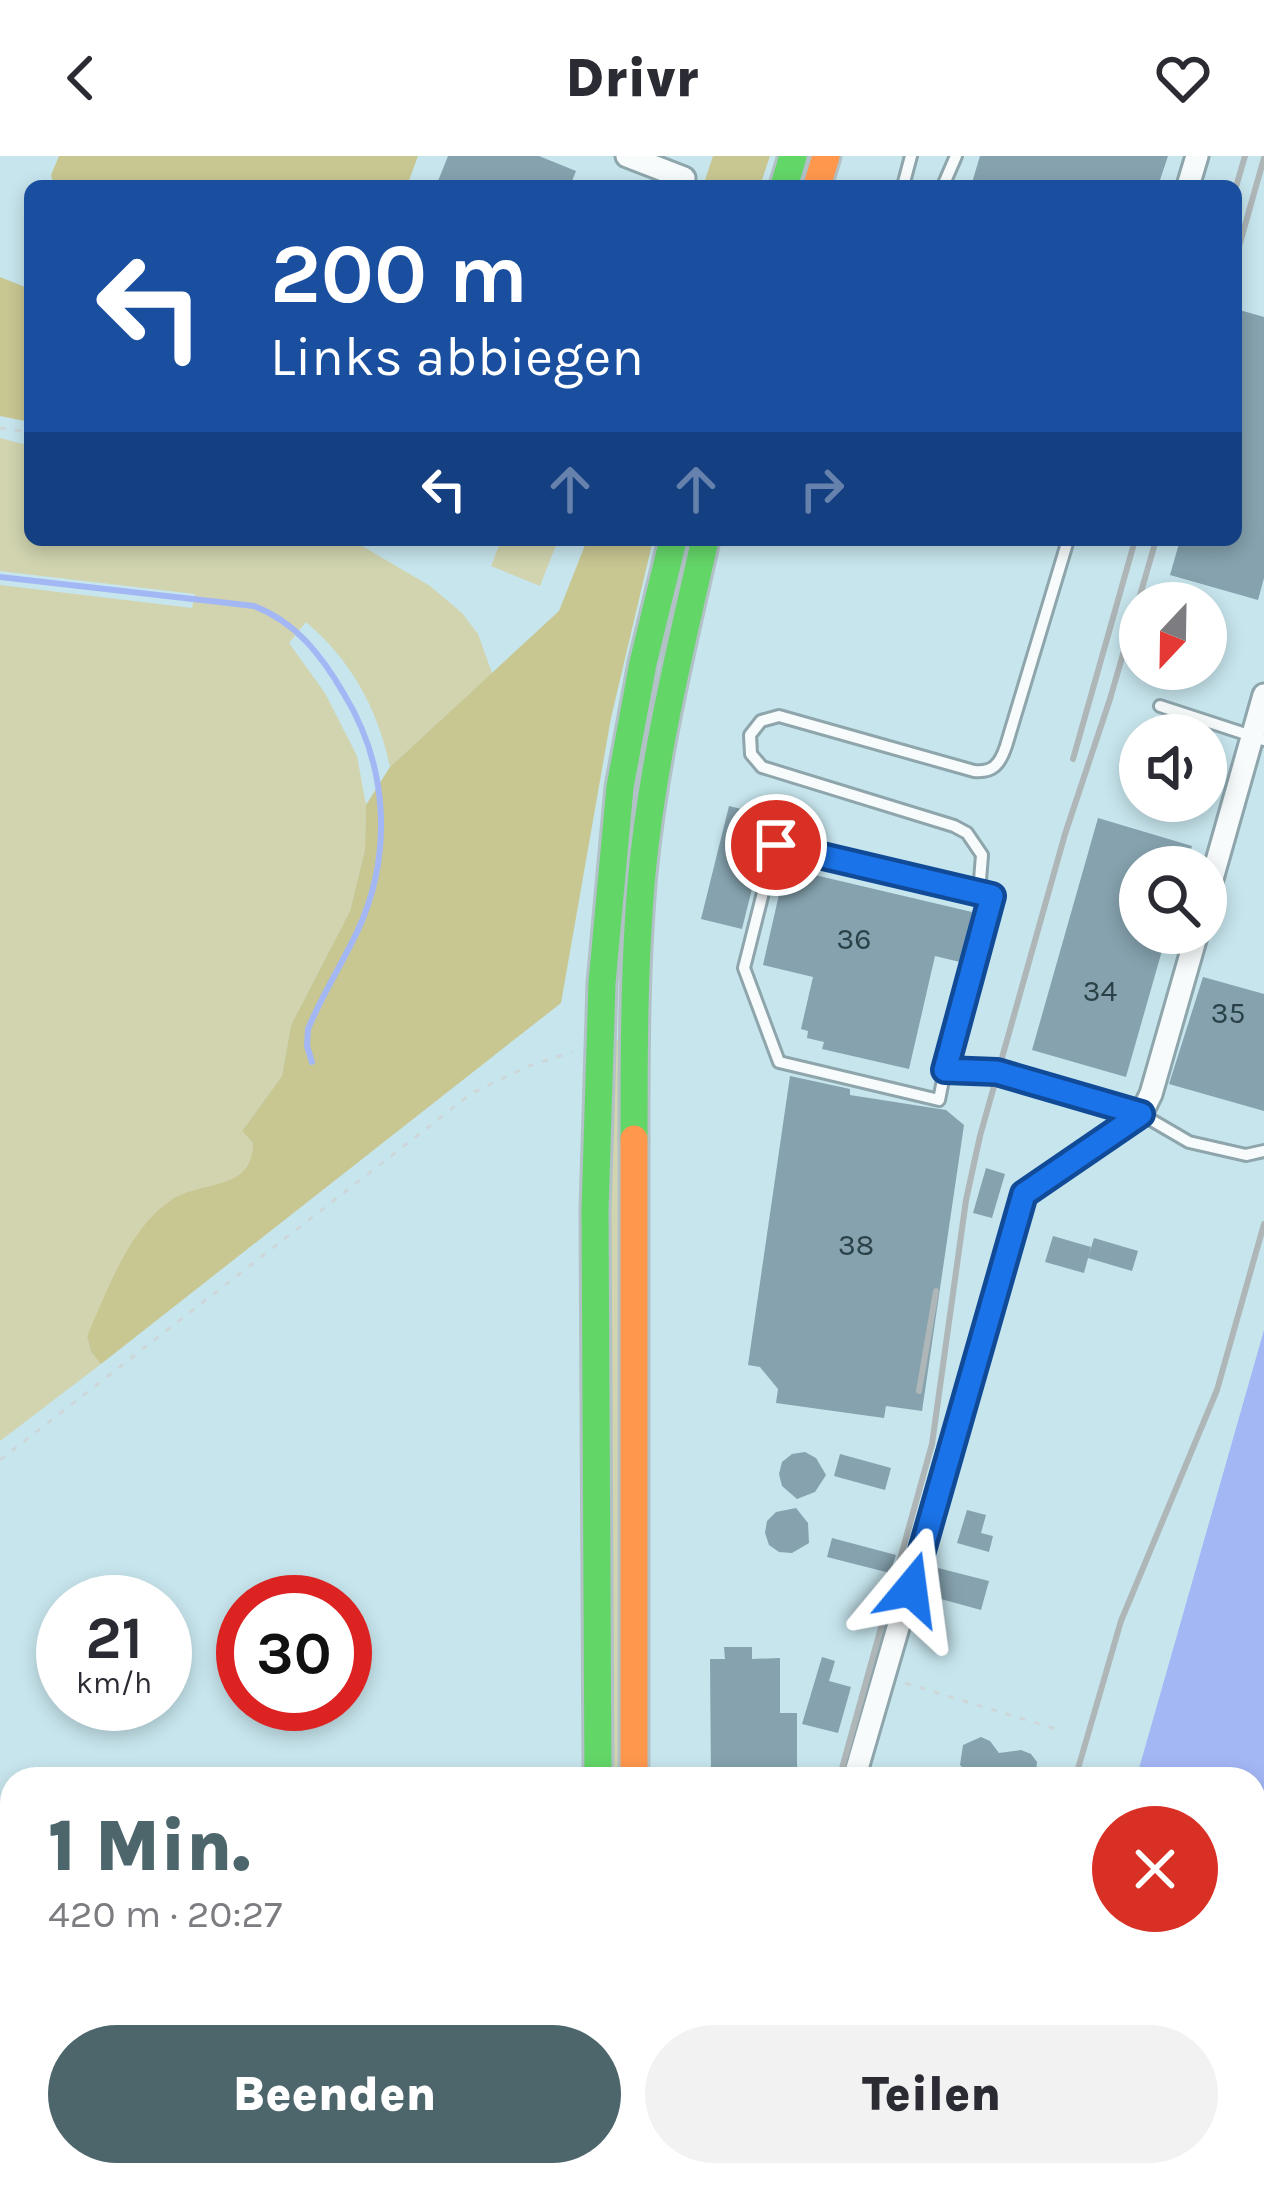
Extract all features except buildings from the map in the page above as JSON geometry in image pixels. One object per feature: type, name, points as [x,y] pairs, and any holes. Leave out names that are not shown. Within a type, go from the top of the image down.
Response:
[{"type":"main road","points":[[598,1767],[599,1046],[610,866],[632,720],[672,546]]},
{"type":"main road","points":[[634,1767],[635,986],[642,872],[663,725],[705,546]]},
{"type":"street","points":[[627,156],[684,178]]},
{"type":"street","points":[[1223,846],[1258,738],[1264,695]]},
{"type":"street","points":[[858,1767],[1024,1194],[1141,1114],[1191,954]]},
{"type":"lane","points":[[979,893],[982,855],[968,833],[762,766],[751,754],[750,735],[761,721],[779,716],[974,771],[995,767],[1006,746],[1066,546]]},
{"type":"lane","points":[[1160,706],[1258,738]]},
{"type":"lane","points":[[776,845],[992,896],[945,1070],[939,1100],[779,1062],[744,968],[776,845]]},
{"type":"lane","points":[[945,1070],[997,1072],[1141,1114],[1189,1142],[1246,1155],[1264,1150]]},
{"type":"path","points":[[0,1460],[472,1093],[529,1066],[599,1046]]},
{"type":"path","points":[[886,1677],[1059,1730]]},
{"type":"green space","points":[[0,438],[24,444],[24,546],[362,546],[430,586],[462,613],[478,634],[492,673],[390,767],[370,706],[336,653],[306,622],[289,643],[325,693],[357,756],[366,805],[365,849],[350,911],[291,1025],[282,1076],[242,1131],[253,1143],[253,1161],[243,1175],[132,1245],[87,1336],[101,1364],[0,1441],[0,585],[192,608],[195,594],[0,571]]},
{"type":"green space","points":[[499,546],[556,546],[540,586],[491,566]]},
{"type":"green space","points":[[608,1040],[622,1040],[622,1767],[608,1767]]},
{"type":"shaded area","points":[[59,156],[418,156],[409,180],[52,180]]},
{"type":"shaded area","points":[[713,156],[770,156],[762,180],[705,180]]},
{"type":"shaded area","points":[[0,277],[24,287],[24,421],[0,416]]},
{"type":"shaded area","points":[[585,546],[652,546],[611,718],[561,1003],[101,1364],[87,1336],[120,1263],[142,1228],[170,1201],[235,1178],[251,1159],[253,1143],[242,1131],[282,1076],[291,1025],[350,911],[365,849],[366,805],[390,767],[559,611]]},
{"type":"water","points":[[1264,1330],[1264,1767],[1139,1767]]},
{"type":"waterway","points":[[0,577],[254,606],[295,631],[336,680],[370,750],[381,810],[381,840],[377,871],[358,930],[308,1029],[312,1062]]},
{"type":"railway","points":[[1238,180],[1245,156]]},
{"type":"railway","points":[[1242,236],[1264,158]]},
{"type":"railway","points":[[1073,759],[1133,546]]},
{"type":"railway","points":[[842,1767],[932,1444],[966,1200],[980,1136],[1065,834],[1154,546]]},
{"type":"railway","points":[[1078,1767],[1121,1621],[1217,1390],[1264,1224]]},
{"type":"railway","points":[[919,1391],[936,1291]]},
{"type":"traffic: fast","points":[[786,180],[793,156]]},
{"type":"traffic: fast","points":[[598,1767],[595,1211],[602,983],[620,787],[672,546]]},
{"type":"traffic: fast","points":[[634,1139],[636,973],[647,831],[668,705],[704,546]]},
{"type":"traffic: slow","points":[[819,180],[826,156]]},
{"type":"traffic: slow","points":[[634,1139],[634,1767]]},
{"type":"route","points":[[776,845],[992,896],[945,1070],[997,1072],[1141,1114],[1024,1194],[911,1589]]}]
